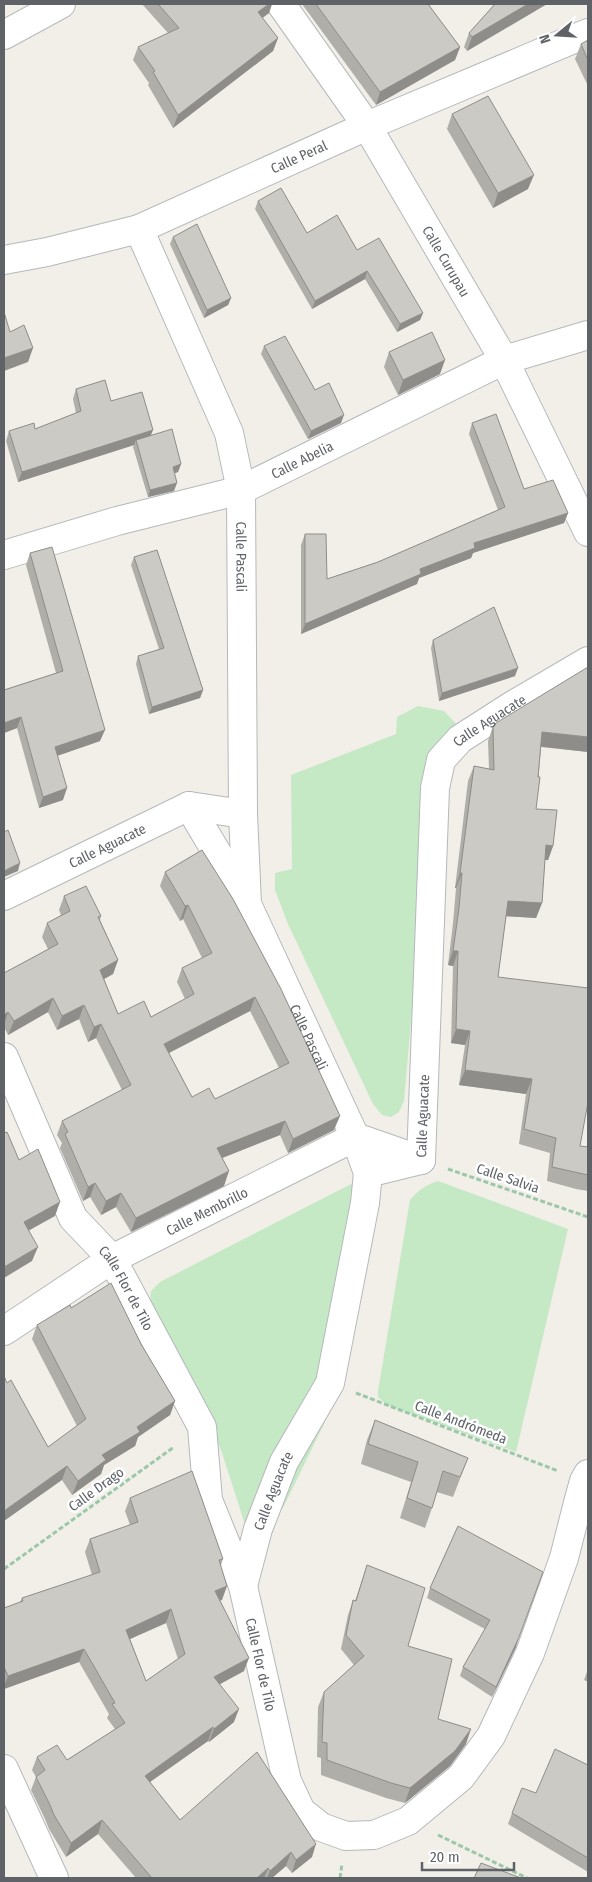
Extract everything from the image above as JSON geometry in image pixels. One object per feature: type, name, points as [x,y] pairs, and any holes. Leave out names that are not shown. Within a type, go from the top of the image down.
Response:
[{"type":"street","points":[[4,35],[61,4]]},
{"type":"street","name":"Calle Curupau","points":[[281,4],[367,126],[504,360],[588,532]]},
{"type":"street","name":"Calle Peral","points":[[4,260],[47,252],[139,229],[367,126],[588,33]]},
{"type":"street","name":"Calle Pascali","points":[[139,229],[229,432],[242,490],[243,814],[247,904]]},
{"type":"street","name":"Calle Abelia","points":[[4,555],[117,522],[242,490],[504,360],[588,335]]},
{"type":"street","name":"Calle Aguacate","points":[[243,1586],[258,1528],[284,1462],[330,1383],[365,1204],[368,1173],[421,1160],[435,788],[442,760],[460,739],[588,661]]},
{"type":"street","points":[[189,806],[243,814]]},
{"type":"street","name":"Calle Pascali","points":[[189,806],[247,904],[355,1137],[368,1173]]},
{"type":"street","name":"Calle Aguacate","points":[[4,896],[189,806]]},
{"type":"street","name":"Calle Flor de Tilo","points":[[4,1057],[73,1218],[112,1259],[202,1427],[208,1500],[243,1586],[287,1781],[301,1811],[321,1827],[346,1836],[374,1834],[408,1821],[461,1777],[491,1736],[530,1653],[564,1558],[586,1478]]},
{"type":"street","points":[[355,1137],[421,1160]]},
{"type":"street","name":"Calle Membrillo","points":[[4,1331],[112,1259],[355,1137]]},
{"type":"street","points":[[4,1770],[54,1878]]},
{"type":"path","name":"Calle Salvia","points":[[421,1160],[588,1217]]},
{"type":"path","name":"Calle Andrómeda","points":[[330,1383],[586,1478]]},
{"type":"path","name":"Calle Drago","points":[[4,1569],[202,1427]]},
{"type":"path","points":[[408,1821],[527,1878]]},
{"type":"green space","points":[[418,706],[444,711],[461,729],[427,840],[404,1101],[399,1112],[391,1117],[382,1115],[373,1104],[288,924],[275,890],[275,873],[292,869],[291,775],[396,734],[397,717]]},
{"type":"green space","points":[[359,1180],[336,1399],[284,1506],[265,1534],[251,1543],[222,1453],[205,1410],[150,1302],[151,1291],[160,1282]]},
{"type":"green space","points":[[438,1181],[568,1229],[516,1452],[387,1405],[378,1397],[410,1200],[422,1188]]},
{"type":"building","points":[[158,4],[269,4],[258,12],[278,38],[178,115],[153,72],[155,71],[138,47],[179,28]]},
{"type":"building","points":[[316,4],[428,4],[460,47],[380,92]]},
{"type":"building","points":[[495,4],[528,4],[472,37],[469,33]]},
{"type":"building","points":[[588,40],[588,60],[581,44]]},
{"type":"building","points":[[488,96],[534,175],[498,193],[452,114]]},
{"type":"building","points":[[281,188],[307,233],[337,215],[357,250],[379,238],[423,313],[400,324],[367,271],[315,301],[258,201]]},
{"type":"building","points":[[197,224],[231,298],[207,310],[173,237]]},
{"type":"building","points":[[4,312],[10,332],[24,325],[33,348],[4,358]]},
{"type":"building","points":[[432,332],[445,360],[403,380],[389,352]]},
{"type":"building","points":[[285,336],[315,390],[329,383],[344,415],[311,431],[264,346]]},
{"type":"building","points":[[105,380],[111,401],[142,392],[153,430],[22,472],[9,431],[34,423],[35,429],[81,411],[76,389]]},
{"type":"building","points":[[496,414],[524,489],[553,480],[568,513],[474,543],[475,548],[420,569],[421,574],[305,624],[305,534],[326,534],[327,579],[378,562],[505,507],[472,423]]},
{"type":"building","points":[[172,429],[181,464],[173,467],[177,483],[150,490],[136,440]]},
{"type":"building","points":[[52,547],[105,730],[55,747],[67,788],[43,797],[21,717],[4,723],[4,690],[63,671],[30,553]]},
{"type":"building","points":[[157,550],[203,690],[152,707],[138,656],[164,648],[134,557]]},
{"type":"building","points":[[494,607],[518,668],[442,693],[433,640]]},
{"type":"building","points":[[588,667],[588,737],[542,732],[538,777],[540,777],[536,809],[557,810],[553,846],[546,845],[542,903],[508,901],[498,977],[588,988],[588,1102],[580,1146],[588,1147],[588,1175],[552,1167],[556,1138],[524,1129],[532,1079],[465,1070],[470,1031],[456,1029],[458,951],[453,951],[459,908],[462,873],[460,873],[474,766],[494,770],[493,726]]},
{"type":"building","points":[[8,830],[20,863],[4,871],[4,832]]},
{"type":"building","points":[[202,850],[233,899],[281,989],[340,1116],[293,1139],[285,1121],[217,1148],[229,1171],[136,1218],[121,1193],[106,1201],[95,1183],[88,1187],[65,1134],[68,1132],[62,1121],[131,1085],[101,1024],[94,1027],[84,1005],[62,1016],[53,998],[14,1021],[8,1012],[4,1015],[4,973],[58,944],[47,923],[70,911],[64,896],[86,886],[101,916],[98,917],[118,960],[100,970],[118,1014],[144,1001],[151,1017],[194,994],[182,968],[212,953],[188,905],[185,906],[165,872]],"holes":[[[255,997],[289,1063],[215,1099],[209,1088],[192,1097],[164,1044]]]},
{"type":"building","points":[[7,1132],[19,1160],[38,1149],[60,1202],[24,1222],[38,1247],[4,1267],[4,1133]]},
{"type":"building","points":[[111,1283],[141,1344],[175,1401],[137,1427],[140,1432],[102,1455],[106,1460],[78,1481],[67,1466],[4,1511],[4,1376],[7,1383],[11,1380],[48,1447],[86,1419],[37,1325],[70,1305],[71,1308]]},
{"type":"building","points":[[375,1420],[468,1458],[460,1477],[443,1471],[432,1508],[407,1498],[418,1462],[368,1444]]},
{"type":"building","points":[[192,1471],[223,1559],[219,1560],[227,1586],[215,1591],[249,1658],[214,1677],[239,1709],[214,1729],[213,1727],[145,1776],[180,1820],[257,1752],[316,1844],[296,1860],[291,1852],[270,1871],[268,1868],[257,1878],[152,1878],[102,1820],[71,1843],[54,1815],[36,1777],[45,1770],[37,1757],[57,1745],[67,1760],[125,1723],[112,1704],[115,1703],[84,1649],[8,1676],[4,1667],[4,1608],[23,1601],[22,1598],[100,1572],[90,1539],[138,1522],[130,1498]],"holes":[[[171,1609],[185,1654],[146,1681],[126,1630]]]},
{"type":"building","points":[[458,1526],[543,1572],[519,1637],[496,1687],[463,1667],[490,1620],[430,1588]]},
{"type":"building","points":[[367,1565],[425,1588],[408,1646],[452,1659],[438,1719],[471,1729],[455,1751],[410,1788],[327,1760],[327,1743],[322,1742],[324,1692],[364,1656],[346,1635],[353,1600],[356,1601]]},
{"type":"building","points":[[555,1749],[588,1765],[588,1858],[512,1813],[522,1788],[536,1793]]},
{"type":"building","points":[[481,1863],[521,1878],[474,1878]]}]
